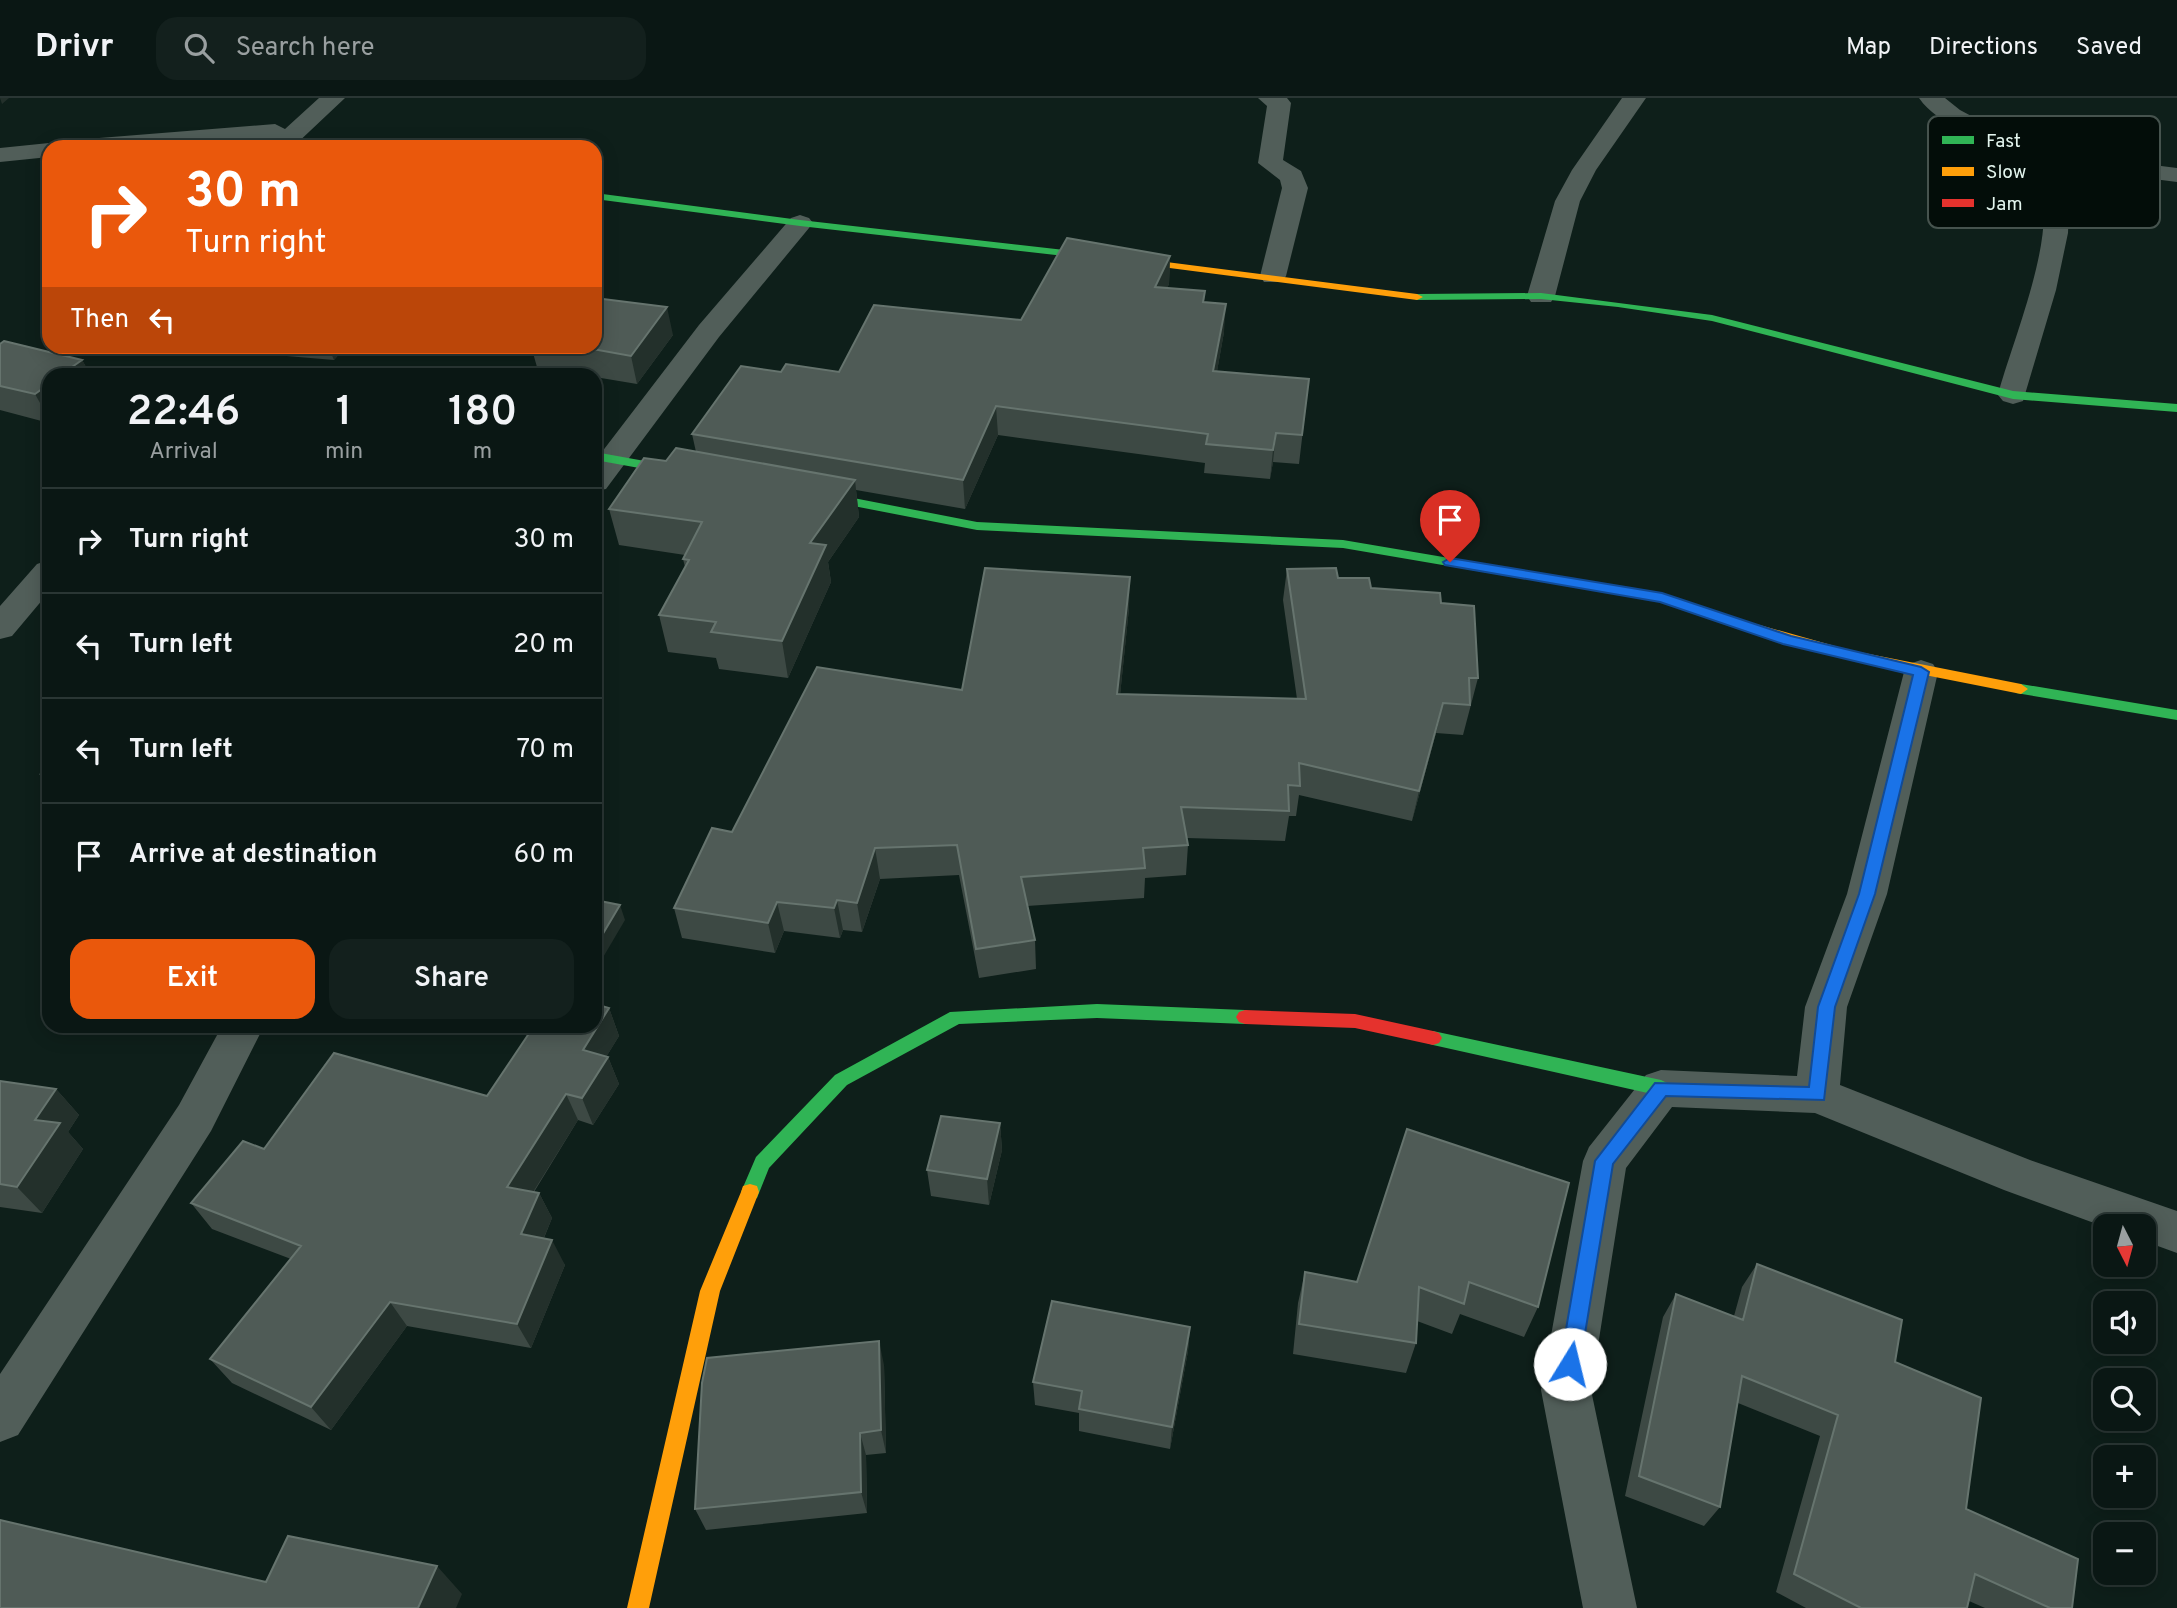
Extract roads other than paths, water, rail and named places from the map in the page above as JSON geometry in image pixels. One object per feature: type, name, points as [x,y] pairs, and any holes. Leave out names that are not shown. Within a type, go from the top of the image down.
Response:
[{"type":"street","points":[[252,140],[277,139],[333,98]]},
{"type":"street","points":[[1270,98],[1279,103],[1270,163],[1292,176],[1295,188],[1273,275]]},
{"type":"street","points":[[1541,296],[1553,259],[1560,218],[1572,191],[1634,98]]},
{"type":"street","points":[[1931,98],[1955,116]]},
{"type":"street","points":[[0,155],[42,151]]},
{"type":"street","points":[[602,197],[800,223],[1273,275],[1418,297],[1541,296],[1712,318],[1922,369],[2013,395],[2177,408]]},
{"type":"street","points":[[602,464],[800,223]]},
{"type":"street","points":[[2013,395],[2044,285],[2054,228]]},
{"type":"street","points":[[602,466],[704,475]]},
{"type":"street","points":[[796,491],[977,526],[1343,544],[1662,598],[1788,640],[1921,672],[2177,715]]},
{"type":"street","points":[[0,628],[42,579]]},
{"type":"street","points":[[1817,1095],[1826,1007],[1867,894],[1921,672]]},
{"type":"street","points":[[638,1608],[710,1291],[762,1163],[841,1080],[956,1017],[1097,1011],[1355,1021],[1661,1088],[1817,1095],[2020,1176],[2177,1232]]},
{"type":"street","points":[[0,1418],[194,1118],[239,1033]]},
{"type":"street","points":[[1610,1608],[1566,1390],[1605,1161],[1661,1088]]}]
